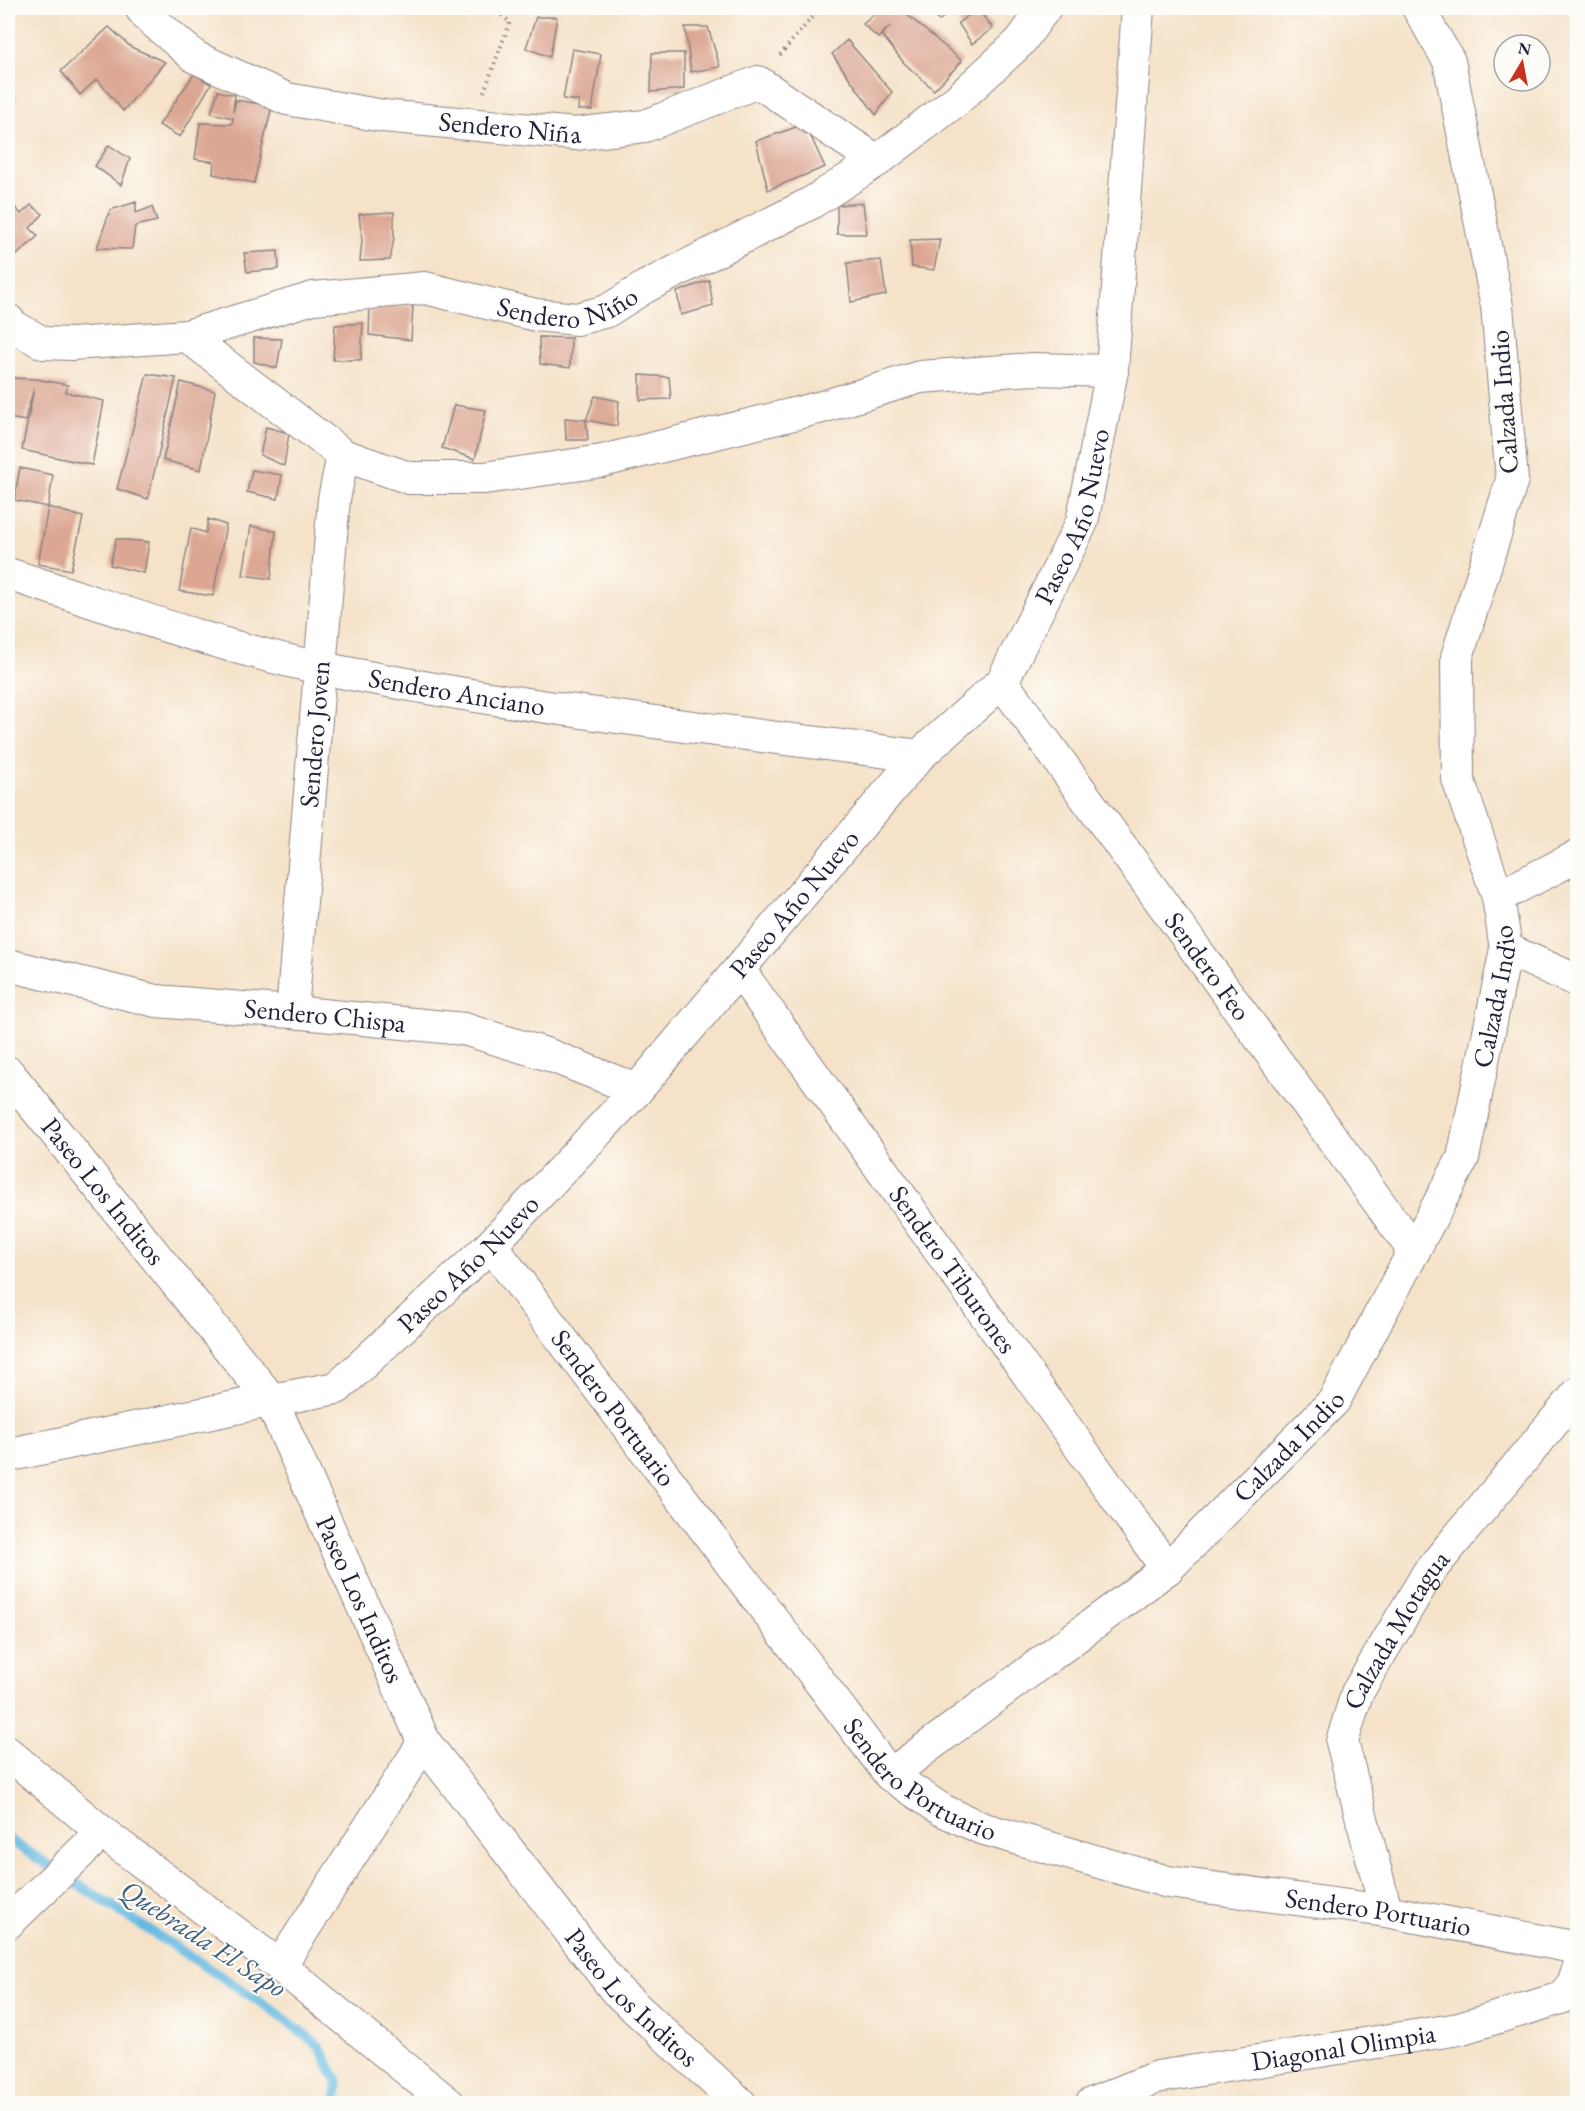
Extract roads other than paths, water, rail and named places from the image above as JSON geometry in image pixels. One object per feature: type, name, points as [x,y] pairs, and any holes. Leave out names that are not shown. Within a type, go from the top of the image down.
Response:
[{"type":"street","name":"Sendero Niña","points":[[141,8],[195,57],[287,99],[383,116],[575,134],[645,126],[758,82],[877,161]]},
{"type":"street","name":"Sendero Niño","points":[[8,320],[13,326],[43,343],[72,344],[187,336],[313,298],[425,288],[536,315],[577,319],[607,311],[645,287],[811,203],[877,161],[957,100],[1020,42],[1045,8]]},
{"type":"street","name":"Paseo Año Nuevo","points":[[8,1455],[337,1388],[491,1245],[637,1090],[919,756],[1002,682],[1082,522],[1112,371],[1138,8]]},
{"type":"street","name":"Calzada Indio","points":[[891,1775],[1167,1569],[1334,1401],[1463,1158],[1506,949],[1498,897],[1458,779],[1457,657],[1512,480],[1497,306],[1449,61],[1418,8]]},
{"type":"street","points":[[187,336],[343,456],[409,478],[483,478],[602,461],[822,407],[920,377],[1033,369],[1112,371]]},
{"type":"street","name":"Sendero Joven","points":[[292,1012],[334,499],[343,456]]},
{"type":"street","name":"Sendero Anciano","points":[[8,574],[241,648],[320,668],[507,702],[919,756]]},
{"type":"street","name":"Sendero Feo","points":[[1002,682],[1414,1251]]},
{"type":"street","points":[[1498,897],[1578,856]]},
{"type":"street","points":[[1506,949],[1578,981]]},
{"type":"street","name":"Sendero Chispa","points":[[8,965],[156,1001],[464,1029],[549,1055],[637,1090]]},
{"type":"street","name":"Sendero Tiburones","points":[[739,970],[1167,1569]]},
{"type":"street","name":"Paseo Los Inditos","points":[[8,1073],[271,1400],[424,1742],[616,1990],[740,2103]]},
{"type":"street","name":"Sendero Portuario","points":[[491,1245],[891,1775],[942,1810],[981,1828],[1168,1882],[1386,1911],[1578,1948]]},
{"type":"street","name":"Calzada Motagua","points":[[1386,1911],[1342,1742],[1357,1694],[1428,1574],[1578,1393]]},
{"type":"street","points":[[280,1966],[424,1742]]},
{"type":"street","points":[[8,1753],[102,1832],[280,1966],[449,2103]]},
{"type":"street","points":[[8,1923],[102,1832]]},
{"type":"street","name":"Diagonal Olimpia","points":[[1091,2103],[1157,2077],[1459,2029],[1561,1998],[1572,1984],[1578,1969]]},
{"type":"waterway","name":"Quebrada El Sapo","points":[[8,1839],[273,2010],[319,2046],[338,2082],[336,2104]]}]
